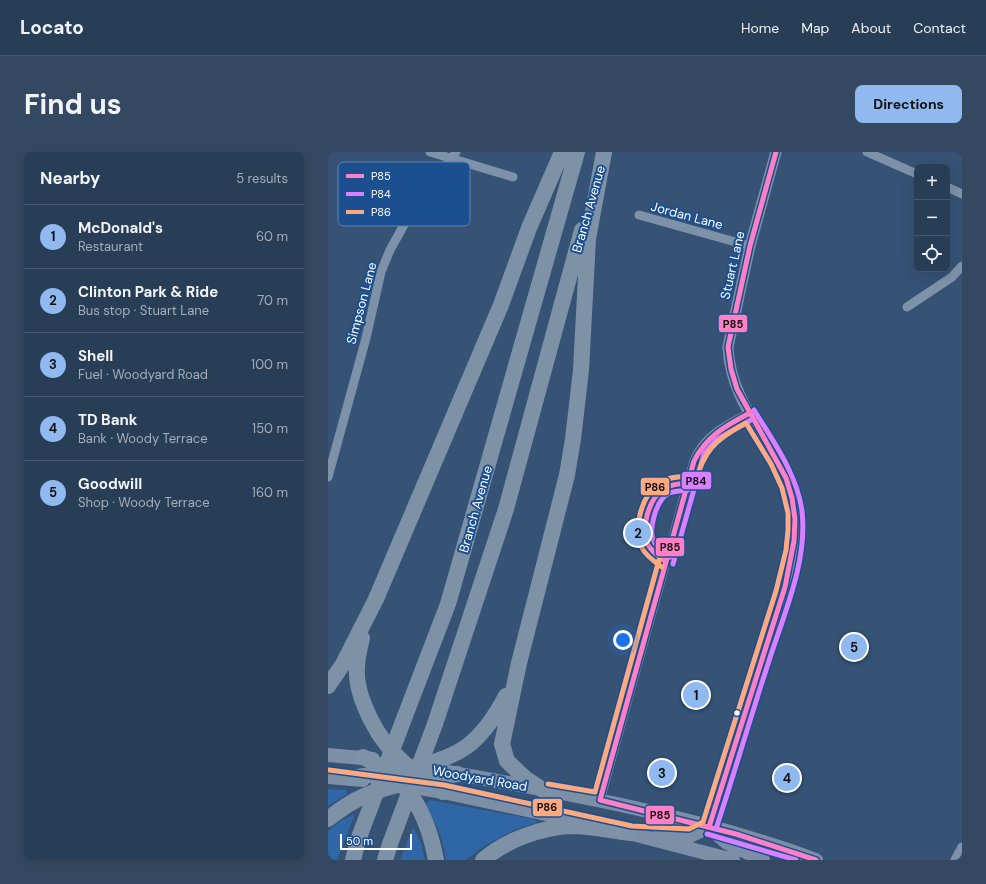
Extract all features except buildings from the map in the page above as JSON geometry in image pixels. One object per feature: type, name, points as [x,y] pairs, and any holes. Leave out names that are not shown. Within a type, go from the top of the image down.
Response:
[{"type":"highway","points":[[328,686],[343,664],[366,616],[376,599],[501,305],[529,228],[562,152]]},
{"type":"highway","name":"Branch Avenue","points":[[353,860],[358,840],[448,604],[577,152]]},
{"type":"highway","points":[[543,790],[526,779],[507,761],[503,749],[504,726],[566,475],[573,439],[581,370],[588,239],[604,152]]},
{"type":"highway","name":"Branch Avenue","points":[[384,860],[435,724],[506,509],[604,152]]},
{"type":"highway","points":[[366,616],[356,668],[360,693],[370,719],[386,745],[424,780],[443,792]]},
{"type":"highway","points":[[352,778],[442,758],[465,748],[474,740],[499,710],[519,663]]},
{"type":"highway","points":[[363,757],[388,771],[416,801],[432,843],[436,860]]},
{"type":"highway","points":[[328,819],[356,800],[402,785],[457,774]]},
{"type":"highway","points":[[483,860],[506,844],[526,835],[554,829],[572,826],[631,833]]},
{"type":"main road","name":"Woodyard Road","points":[[328,755],[363,757],[600,800],[709,827],[786,849],[816,860]]},
{"type":"main road","name":"Woodyard Road","points":[[328,777],[352,778],[443,792],[631,833],[733,860]]},
{"type":"main road","points":[[631,833],[690,836],[709,827],[727,843],[763,860]]},
{"type":"street","points":[[430,152],[454,155],[513,177]]},
{"type":"street","name":"Stuart Lane","points":[[709,827],[774,622],[790,567],[795,540],[795,512],[789,487],[781,469],[748,414],[732,375],[728,347],[750,246],[776,152]]},
{"type":"street","points":[[867,152],[914,173]]},
{"type":"street","points":[[950,188],[962,194]]},
{"type":"street","name":"Jordan Lane","points":[[639,215],[750,246]]},
{"type":"street","name":"Simpson Lane","points":[[328,477],[366,338],[381,272],[402,226]]},
{"type":"street","points":[[907,307],[952,277],[962,266]]},
{"type":"street","points":[[600,800],[698,450],[712,434],[748,414]]},
{"type":"street","points":[[955,860],[962,848]]},
{"type":"shaded area","points":[[328,789],[347,790],[347,794],[328,806]]},
{"type":"shaded area","points":[[429,800],[533,819],[538,822],[514,830],[484,846],[466,860],[446,860],[439,832],[433,818],[425,806]]},
{"type":"shaded area","points":[[355,814],[337,860],[328,860],[328,831],[340,821]]},
{"type":"shaded area","points":[[413,827],[421,843],[425,860],[400,860]]},
{"type":"transit line","name":"P85","points":[[709,827],[785,587],[794,541],[795,519],[792,498],[786,478],[737,389],[731,369],[728,347],[750,246],[776,152]]},
{"type":"transit line","name":"P84","points":[[716,829],[793,589],[798,569],[803,530],[802,511],[799,497],[790,471],[754,410]]},
{"type":"transit line","name":"P85","points":[[748,414],[732,423],[710,439],[704,445],[694,461],[600,800],[736,834],[816,860]]},
{"type":"transit line","name":"P84","points":[[673,564],[704,454],[716,440],[751,420]]},
{"type":"transit line","name":"P86","points":[[329,770],[444,785],[632,826],[689,829],[703,822],[776,591],[786,550],[788,513],[782,488],[771,464],[746,423],[718,441],[706,455],[694,485]]},
{"type":"transit line","name":"P86","points":[[662,567],[648,556],[642,548],[638,532],[640,513],[653,488],[659,483],[669,478],[686,476]]},
{"type":"transit line","name":"P85","points":[[666,562],[648,545],[645,531],[647,515],[654,500],[663,489],[672,485],[687,483]]},
{"type":"transit line","name":"P84","points":[[670,557],[654,542],[652,536],[654,515],[660,502],[669,493],[688,490]]},
{"type":"transit line","name":"P86","points":[[548,784],[595,792],[659,560]]},
{"type":"transit line","name":"P84","points":[[707,834],[796,860]]},
{"type":"place","name":"Clinton Park & Ride","points":[[638,533]]},
{"type":"place","name":"Goodwill","points":[[854,647]]},
{"type":"place","name":"McDonald's","points":[[696,695]]},
{"type":"place","name":"Shell","points":[[662,773]]},
{"type":"place","name":"TD Bank","points":[[787,778]]}]
